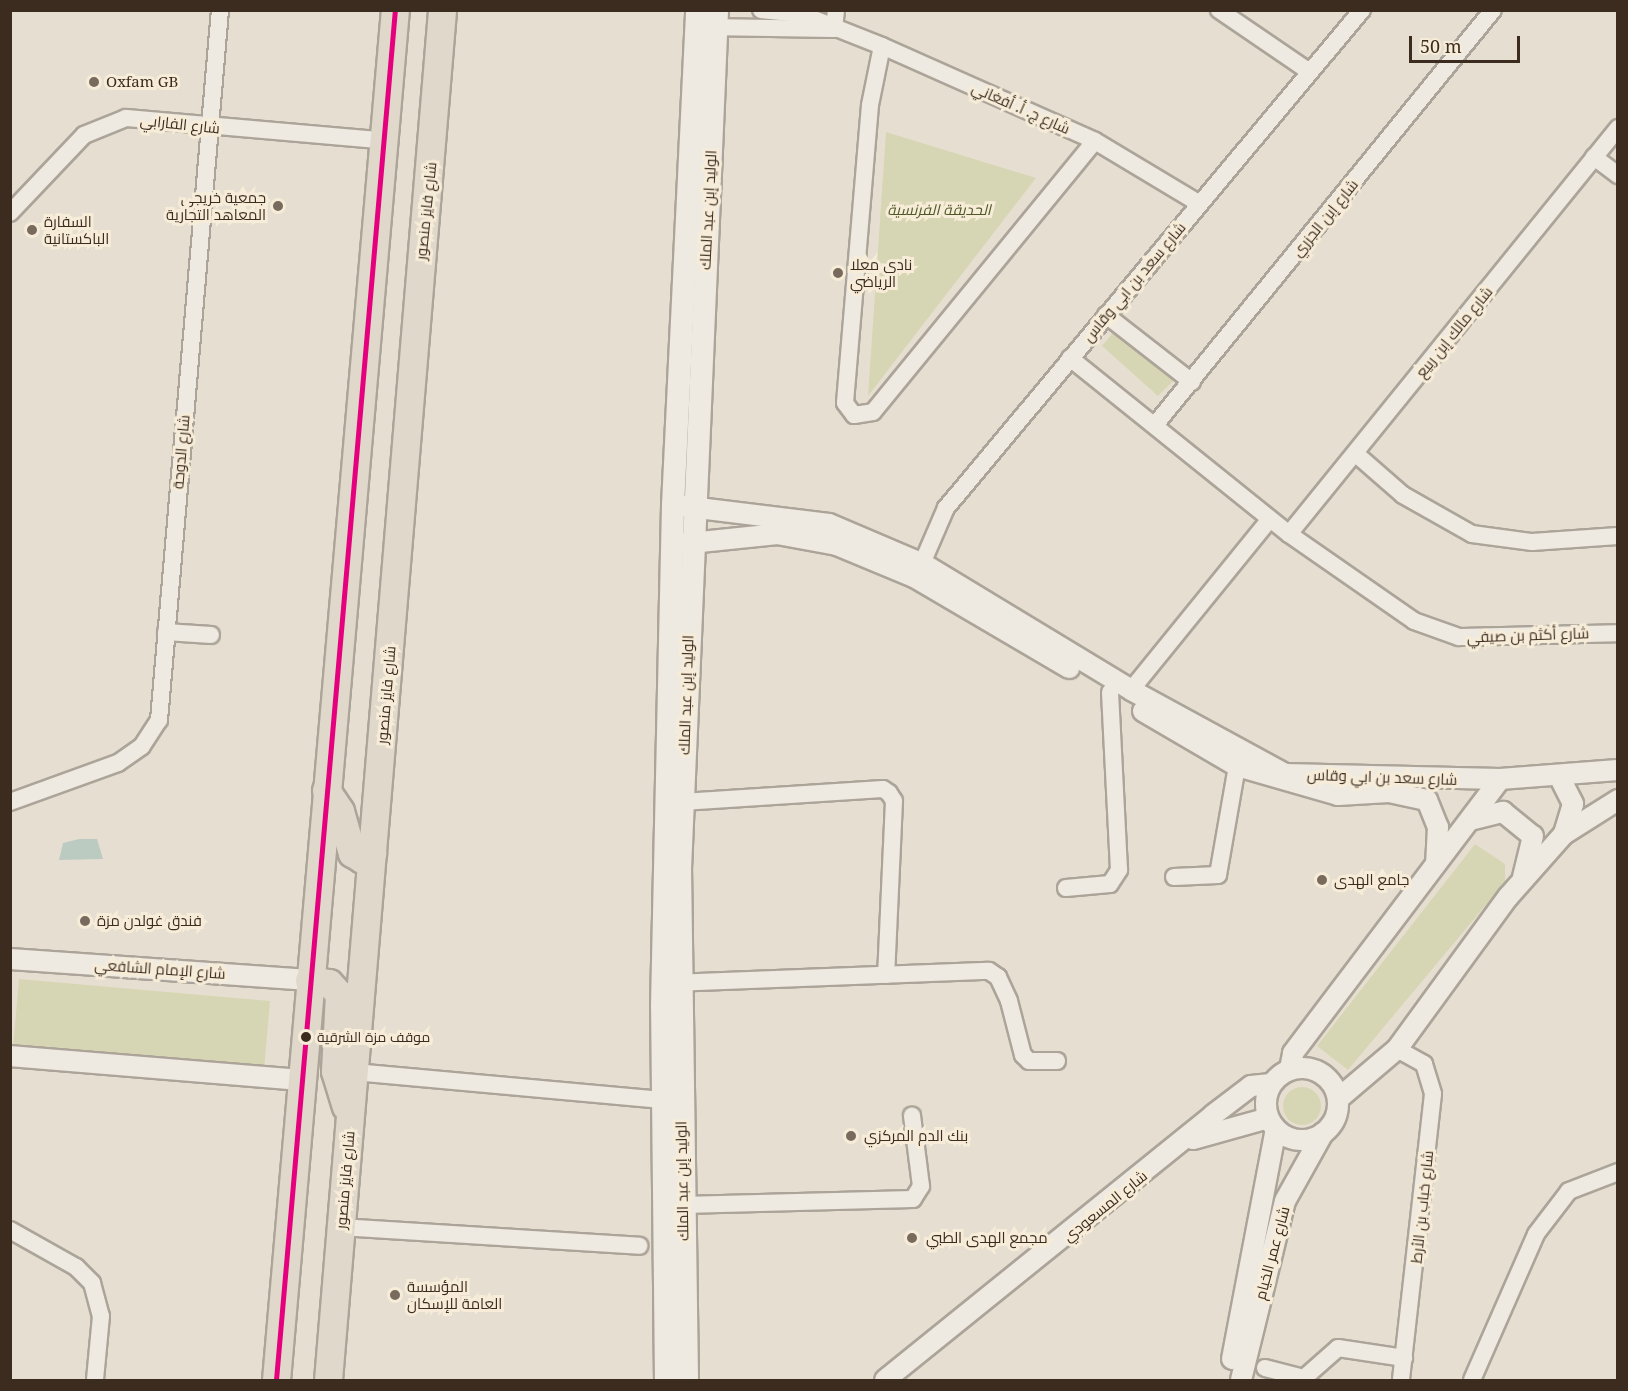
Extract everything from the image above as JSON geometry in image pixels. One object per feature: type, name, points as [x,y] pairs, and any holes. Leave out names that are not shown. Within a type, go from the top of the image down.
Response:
[{"type":"highway","points":[[276,1380],[300,1080],[387,141],[395,10]]},
{"type":"highway","name":"شارع فايز منصور","points":[[328,1380],[442,10]]},
{"type":"highway","points":[[326,790],[342,817],[352,853],[362,859],[372,853]]},
{"type":"highway","points":[[309,980],[329,983],[339,994],[335,1071],[350,1112]]},
{"type":"main road","name":"الوليد إبن عبد الملك","points":[[687,1380],[682,1205],[671,983],[681,544],[707,19]]},
{"type":"main road","name":"الوليد إبن عبد الملك","points":[[666,1380],[663,1100],[682,802],[681,544]]},
{"type":"street","name":"شارع الدوحة","points":[[10,802],[118,763],[142,746],[159,720],[207,128],[220,10]]},
{"type":"street","name":"شارع ج. أ. أفغاني","points":[[761,10],[801,14],[834,29],[882,46],[1095,141],[1200,204]]},
{"type":"street","points":[[834,29],[836,10]]},
{"type":"street","points":[[1219,10],[1310,72]]},
{"type":"street","name":"شارع سعد بن ابي وقاس","points":[[920,571],[946,508],[1362,10]]},
{"type":"street","name":"شارع إبن الجزري","points":[[1155,425],[1493,10]]},
{"type":"street","name":"شارع ج. أ. أفغاني","points":[[707,19],[834,29]]},
{"type":"street","points":[[882,46],[870,105],[844,403],[854,415],[873,412],[1095,141]]},
{"type":"street","name":"شارع الفارابي","points":[[10,213],[84,135],[126,118],[207,128],[387,141]]},
{"type":"street","name":"شارع مالك إبن ربيع","points":[[1289,534],[1356,454],[1617,128]]},
{"type":"street","points":[[1594,157],[1617,175]]},
{"type":"street","points":[[1106,315],[1192,382]]},
{"type":"street","name":"شارع أكثم بن صيفي","points":[[1070,358],[1289,534],[1378,600],[1459,637],[1617,633]]},
{"type":"street","points":[[1356,454],[1403,495],[1472,534],[1532,542],[1617,536]]},
{"type":"street","name":"شارع سعد بن ابي وقاس","points":[[683,506],[829,524],[920,571],[1285,774],[1500,779],[1560,778],[1617,770]]},
{"type":"street","points":[[1131,690],[1270,519]]},
{"type":"street","name":"شارع سعد بن ابي وقاس","points":[[681,544],[777,534],[837,545],[920,571],[1110,692],[1237,766],[1338,795],[1389,792],[1427,801],[1438,827],[1436,862]]},
{"type":"street","points":[[166,632],[212,635]]},
{"type":"street","points":[[1066,888],[1110,884],[1119,870],[1110,692]]},
{"type":"street","points":[[1174,877],[1218,875],[1237,766]]},
{"type":"street","points":[[1560,778],[1573,804],[1564,834]]},
{"type":"street","points":[[1272,1123],[1271,1084],[1290,1069],[1293,1053],[1436,862],[1474,819],[1500,779]]},
{"type":"street","points":[[682,802],[883,789],[889,793],[894,801],[886,975]]},
{"type":"street","points":[[1185,1142],[1272,1123],[1304,1140],[1323,1132],[1335,1118],[1338,1099],[1397,1049],[1523,880],[1564,834],[1617,801]]},
{"type":"street","points":[[1474,819],[1503,812],[1533,836],[1523,880]]},
{"type":"street","name":"شارع الإمام الشافعي","points":[[10,959],[309,980]]},
{"type":"street","points":[[671,983],[988,971],[998,977],[1009,1001],[1023,1056],[1029,1061],[1058,1061]]},
{"type":"street","name":"شارع خباب بن الأرط","points":[[1397,1049],[1424,1064],[1433,1094],[1401,1380]]},
{"type":"street","points":[[10,1056],[300,1080]]},
{"type":"street","points":[[1290,1069],[1321,1072],[1338,1099]]},
{"type":"street","points":[[354,1071],[663,1100]]},
{"type":"street","name":"شارع المسعودي","points":[[885,1380],[1185,1142],[1251,1086],[1271,1084]]},
{"type":"street","points":[[682,1205],[913,1198],[921,1186],[912,1116]]},
{"type":"street","name":"شارع عمر الخيام","points":[[1228,1380],[1272,1123]]},
{"type":"street","name":"شارع عمر الخيام","points":[[1240,1380],[1286,1201],[1323,1132]]},
{"type":"street","points":[[1472,1380],[1536,1234],[1569,1191],[1617,1172]]},
{"type":"street","points":[[340,1227],[639,1246]]},
{"type":"street","points":[[10,1230],[76,1267],[92,1283],[101,1316],[95,1380]]},
{"type":"street","points":[[1265,1368],[1304,1378],[1338,1348],[1404,1358]]},
{"type":"green space","name":"الحديقة الفرنسية","points":[[886,132],[1036,178],[868,396]]},
{"type":"green space","points":[[1116,329],[1177,377],[1158,396],[1102,346]]},
{"type":"green space","points":[[1475,844],[1505,864],[1505,882],[1348,1070],[1317,1046]]},
{"type":"green space","points":[[19,979],[270,1001],[264,1071],[13,1049]]},
{"type":"green space","points":[[1302,1087],[1315,1093],[1321,1106],[1315,1119],[1302,1125],[1289,1119],[1283,1106],[1289,1093]]},
{"type":"shaded area","points":[[79,839],[97,839],[103,859],[59,860],[63,843]]},
{"type":"transit line","points":[[276,1380],[395,10]]},
{"type":"place","name":"Oxfam GB","points":[[94,82]]},
{"type":"place","name":"جمعية خريجي المعاهد التجارية","points":[[278,206]]},
{"type":"place","name":"السفارة الباكستانية","points":[[32,230]]},
{"type":"place","name":"نادي معلا الرياضي","points":[[838,273]]},
{"type":"place","name":"جامع الهدى","points":[[1322,880]]},
{"type":"place","name":"فندق غولدن مزة","points":[[85,921]]},
{"type":"place","name":"موقف مزة الشرقية","points":[[306,1037]]},
{"type":"place","name":"بنك الدم المركزي","points":[[851,1136]]},
{"type":"place","name":"مجمع الهدى الطبي","points":[[912,1238]]},
{"type":"place","name":"المؤسسة العامة للإسكان","points":[[395,1295]]}]
